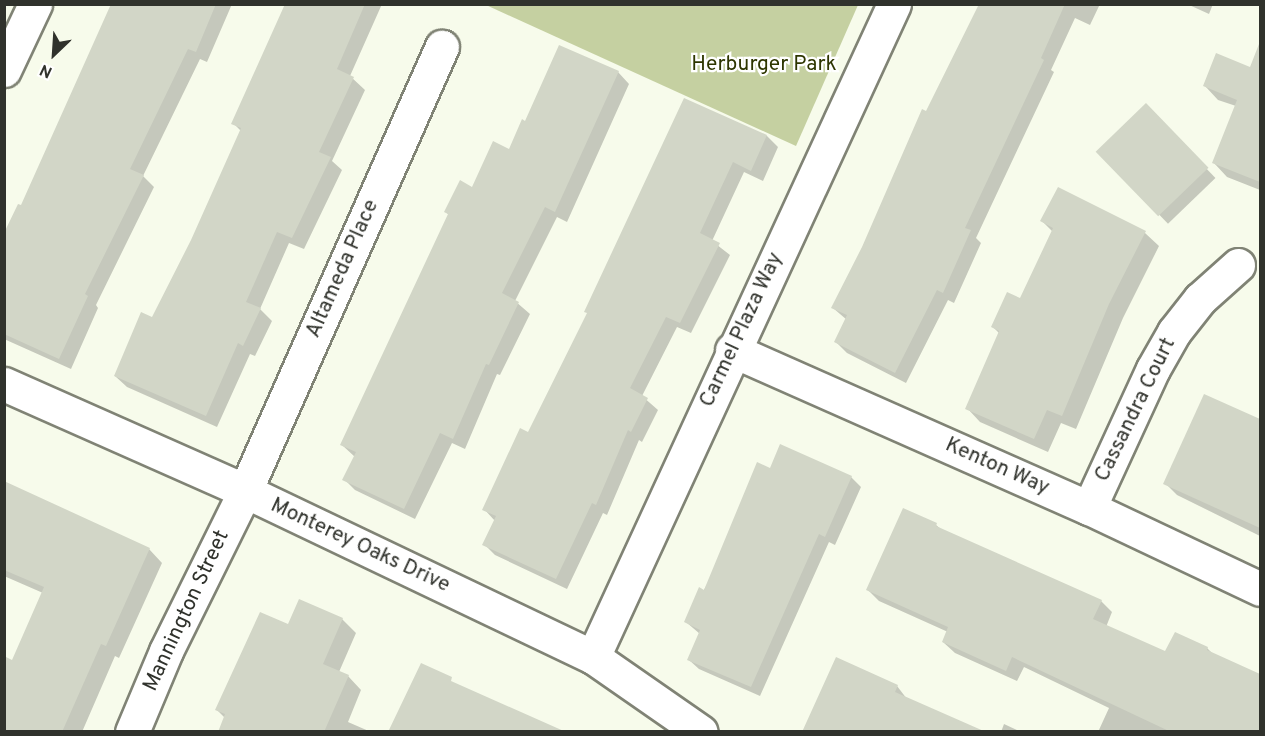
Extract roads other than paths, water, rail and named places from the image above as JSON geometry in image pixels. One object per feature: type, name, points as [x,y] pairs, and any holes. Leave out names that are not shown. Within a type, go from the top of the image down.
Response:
[{"type":"street","points":[[4,70],[35,4]]},
{"type":"street","name":"Carmel Plaza Way","points":[[593,657],[732,350],[894,4]]},
{"type":"street","name":"Altameda Place","points":[[245,491],[442,47]]},
{"type":"street","name":"Cassandra Court","points":[[1089,507],[1153,369],[1174,332],[1200,299],[1239,265]]},
{"type":"street","name":"Kenton Way","points":[[732,350],[1089,507],[1260,589]]},
{"type":"street","name":"Monterey Oaks Drive","points":[[4,384],[245,491],[593,657],[701,732]]},
{"type":"street","name":"Mannington Street","points":[[132,732],[166,651],[245,491]]},
{"type":"park label","name":"Herburger Park","points":[[764,65]]}]
